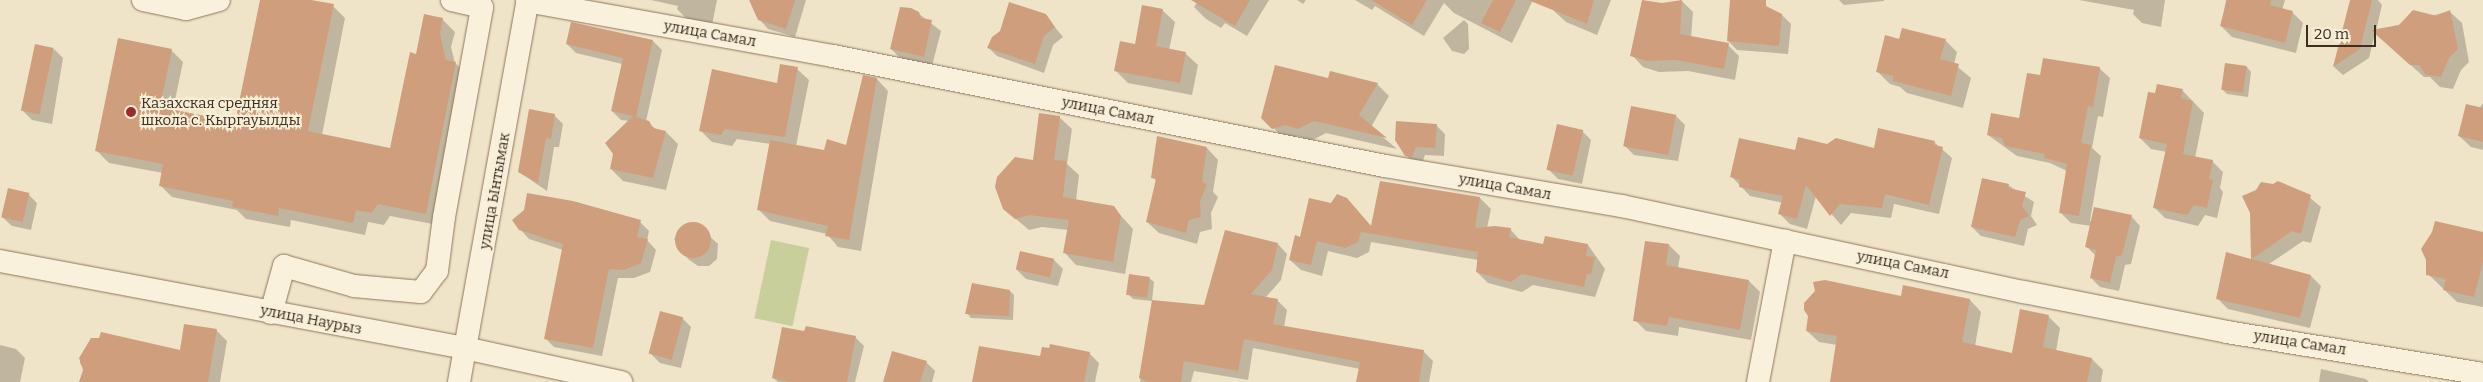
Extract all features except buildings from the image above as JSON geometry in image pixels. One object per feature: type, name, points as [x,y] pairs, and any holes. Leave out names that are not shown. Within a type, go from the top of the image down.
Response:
[{"type":"street","points":[[143,0],[186,9],[219,0]]},
{"type":"street","points":[[271,313],[284,266],[354,286],[421,292],[437,271],[444,217],[482,7],[452,0]]},
{"type":"street","name":"улица Самал","points":[[527,0],[833,56],[1385,166],[1622,206],[2227,332],[2483,374]]},
{"type":"street","name":"улица Ынтымак","points":[[459,382],[527,0]]},
{"type":"street","points":[[1758,382],[1785,241]]},
{"type":"street","name":"улица Наурыз","points":[[0,261],[465,348],[621,382]]},
{"type":"green space","points":[[771,240],[809,248],[793,326],[754,318]]},
{"type":"place","name":"Казахская средняя школа с. Кыргауылды","points":[[131,112]]}]
